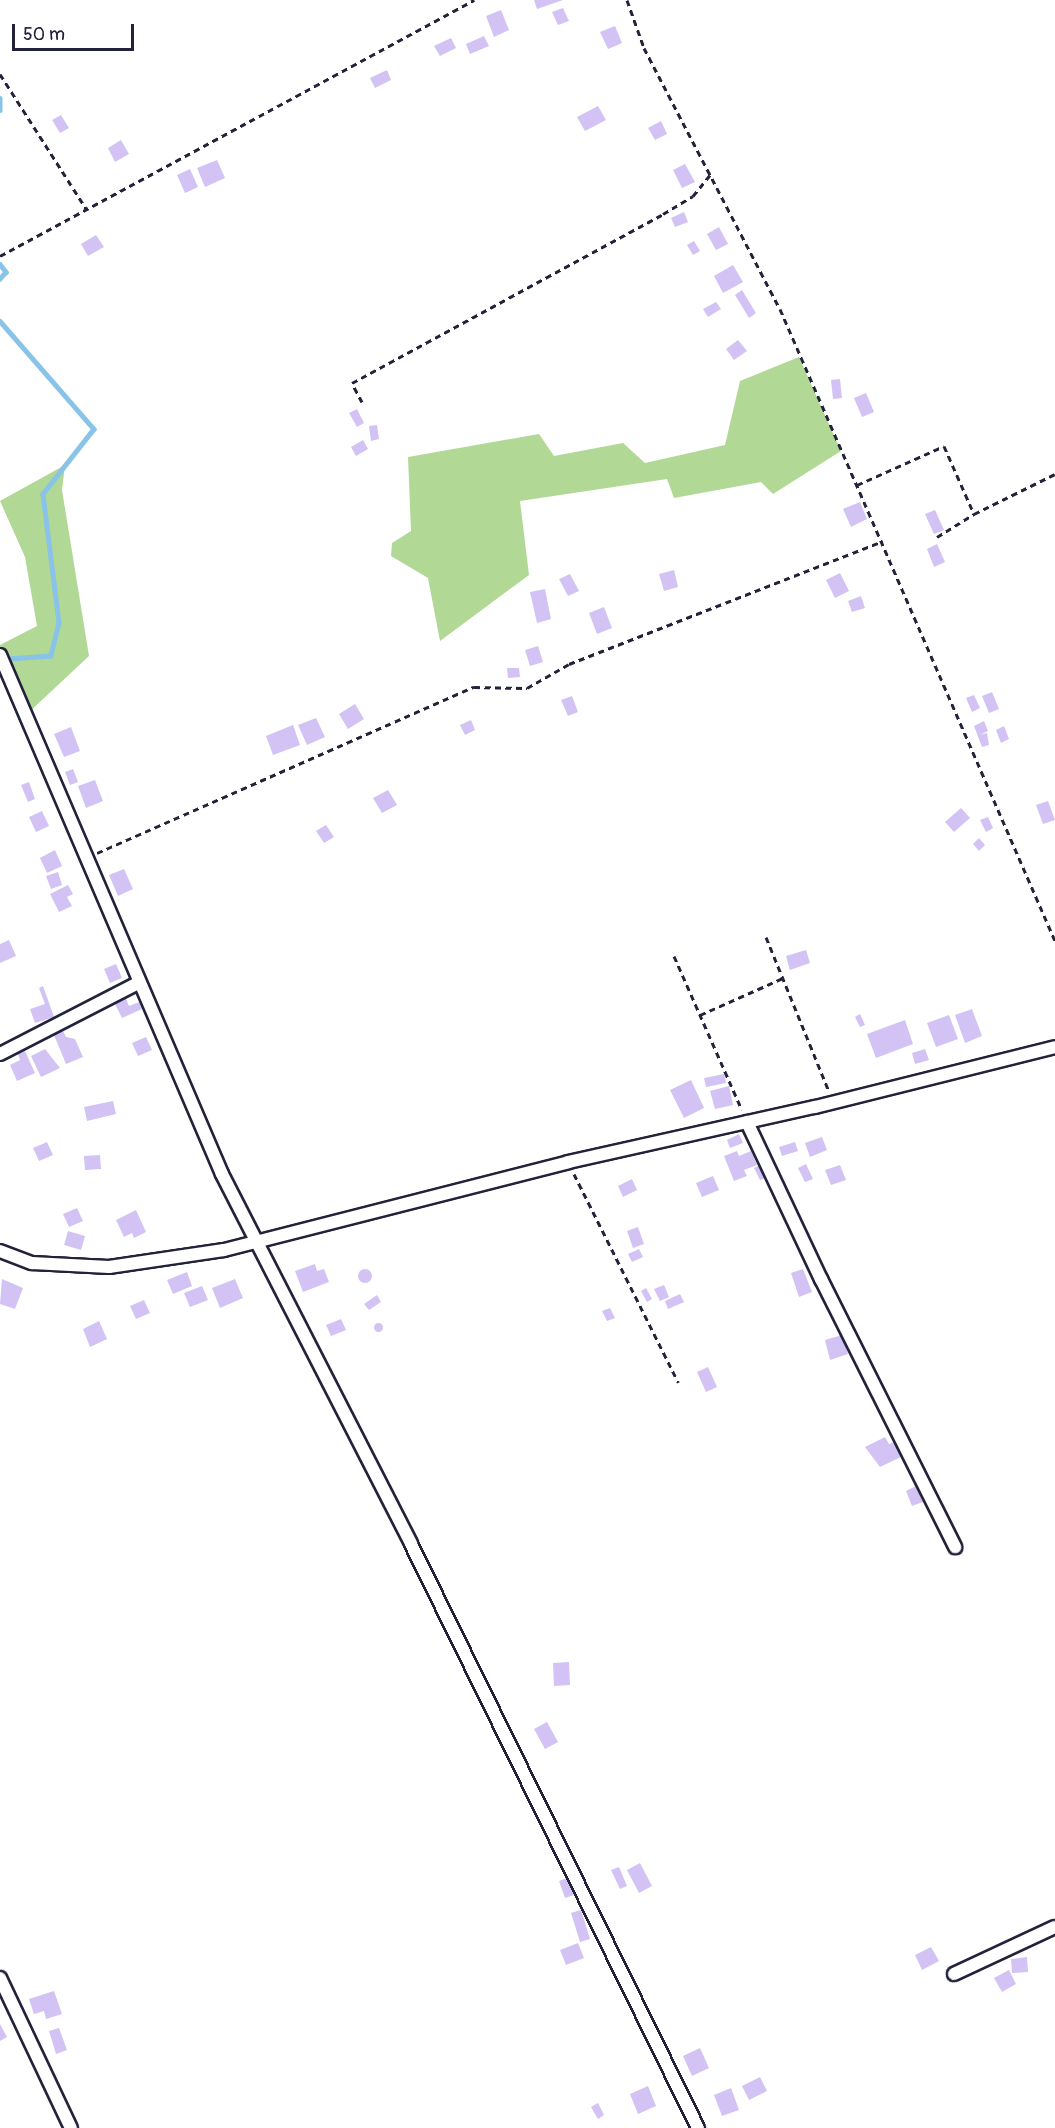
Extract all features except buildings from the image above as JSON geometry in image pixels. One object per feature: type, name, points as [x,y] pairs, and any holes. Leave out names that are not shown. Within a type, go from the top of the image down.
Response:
[{"type":"street","points":[[0,655],[138,983],[222,1174],[510,1742],[698,2128]]},
{"type":"street","points":[[0,1054],[138,983]]},
{"type":"street","points":[[0,1251],[32,1263],[109,1267],[257,1242],[568,1162],[747,1122],[1055,1047]]},
{"type":"street","points":[[747,1122],[821,1279],[955,1547]]},
{"type":"street","points":[[954,1974],[1055,1927]]},
{"type":"street","points":[[0,1978],[71,2128]]},
{"type":"path","points":[[0,256],[474,0]]},
{"type":"path","points":[[627,0],[644,48],[780,309],[814,396],[883,541],[1055,941]]},
{"type":"path","points":[[0,74],[87,210]]},
{"type":"path","points":[[362,402],[352,383],[663,214],[693,196],[710,175]]},
{"type":"path","points":[[857,485],[944,446],[974,514]]},
{"type":"path","points":[[937,537],[974,514],[1055,474]]},
{"type":"path","points":[[86,859],[474,687],[527,688],[576,661],[883,541]]},
{"type":"path","points":[[766,937],[834,1101]]},
{"type":"path","points":[[674,956],[747,1122]]},
{"type":"path","points":[[700,1015],[783,978]]},
{"type":"path","points":[[568,1162],[678,1382]]},
{"type":"green space","points":[[799,357],[841,451],[773,494],[761,482],[674,498],[667,479],[520,501],[529,575],[440,641],[428,578],[391,556],[392,543],[411,531],[408,457],[539,434],[554,456],[623,443],[645,463],[725,445],[740,381]]},
{"type":"green space","points":[[65,465],[62,490],[89,656],[26,715],[0,655],[0,645],[37,626],[25,557],[0,501]]},
{"type":"waterway","points":[[0,98],[0,110]]},
{"type":"waterway","points":[[0,264],[6,272],[0,279]]},
{"type":"waterway","points":[[0,321],[94,429],[43,494],[59,623],[51,656],[9,659]]}]
